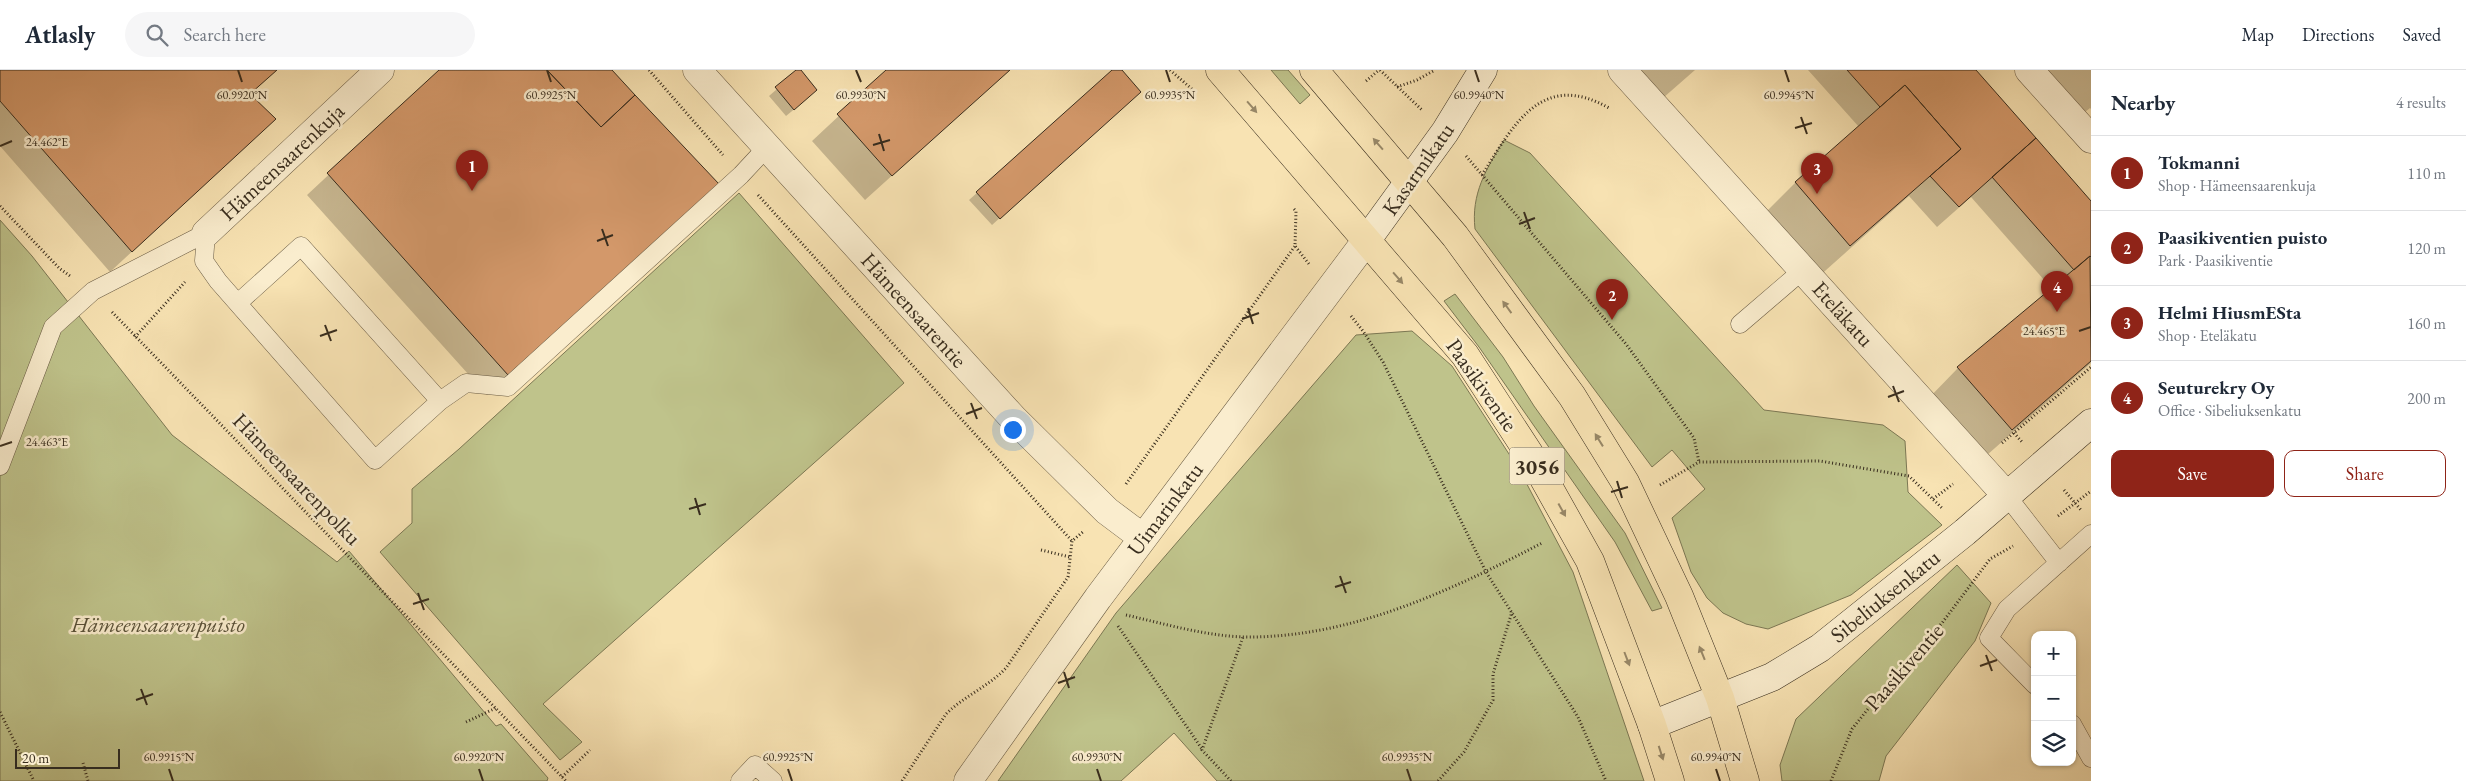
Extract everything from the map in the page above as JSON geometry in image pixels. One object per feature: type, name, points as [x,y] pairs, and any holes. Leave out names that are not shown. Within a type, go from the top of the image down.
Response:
[{"type":"main road","name":"Paasikiventie","points":[[1220,70],[1465,355],[1534,461],[1590,561],[1652,725],[1670,781]]},
{"type":"main road","name":"3056","points":[[1314,70],[1455,236],[1572,396],[1625,482],[1679,596],[1720,698],[1745,781]]},
{"type":"street","name":"Hämeensaarenkuja","points":[[206,233],[380,70]]},
{"type":"street","name":"Hämeensaarentie","points":[[697,70],[1013,418],[1107,511],[1143,538]]},
{"type":"street","name":"Kasarmikatu","points":[[1366,241],[1445,132],[1483,70]]},
{"type":"street","name":"Eteläkatu","points":[[1622,70],[2007,496]]},
{"type":"street","points":[[2029,70],[2091,139]]},
{"type":"street","name":"Uimarinkatu","points":[[973,779],[1107,606],[1143,538],[1366,241]]},
{"type":"street","name":"Sibeliuksenkatu","points":[[1652,725],[1772,677],[1820,648],[2007,496],[2091,423]]},
{"type":"lane","points":[[206,233],[204,260],[218,281],[375,460],[440,401],[466,383],[508,387],[741,175],[767,147]]},
{"type":"lane","points":[[0,466],[53,327],[93,291],[206,233]]},
{"type":"lane","points":[[238,303],[301,246],[440,401]]},
{"type":"lane","points":[[1740,324],[1804,270]]},
{"type":"lane","name":"Eteläkatu","points":[[2007,496],[2059,563]]},
{"type":"lane","points":[[2031,681],[1989,638],[2007,609],[2091,534]]},
{"type":"lane","points":[[2076,731],[2091,758]]},
{"type":"lane","points":[[740,781],[755,765],[773,781]]},
{"type":"path","points":[[649,70],[741,175],[1072,542]]},
{"type":"path","points":[[1170,70],[1200,96]]},
{"type":"path","points":[[1380,70],[1445,132],[1626,344],[1694,438],[1698,462]]},
{"type":"path","points":[[1397,87],[1417,80],[1434,70]]},
{"type":"path","points":[[1602,100],[1614,112]]},
{"type":"path","points":[[1482,175],[1525,106]]},
{"type":"path","points":[[902,781],[946,714],[996,678],[1006,668],[1068,577],[1072,542],[1107,511],[1295,246],[1296,211],[1290,204]]},
{"type":"path","name":"Hämeensaarenpolku","points":[[0,206],[59,268],[93,291],[566,781]]},
{"type":"path","points":[[1295,246],[1363,331],[1383,362],[1486,572],[1578,717],[1606,781]]},
{"type":"path","points":[[136,337],[204,260]]},
{"type":"path","points":[[1660,485],[1698,462],[1820,461],[1909,476],[1934,499],[1979,464],[2091,367]]},
{"type":"path","points":[[1945,477],[1952,484]]},
{"type":"path","points":[[1068,577],[1107,606],[1187,629],[1243,637],[1294,635],[1344,625],[1408,605],[1486,572],[1548,540]]},
{"type":"path","points":[[1041,550],[1070,557]]},
{"type":"path","name":"Paasikiventie","points":[[1831,781],[1852,729],[1892,679],[1942,623],[1990,560]]},
{"type":"path","points":[[1107,606],[1119,629],[1202,750],[1231,781]]},
{"type":"path","points":[[1438,781],[1464,752],[1493,700],[1493,674],[1512,612]]},
{"type":"path","points":[[1202,750],[1243,637]]},
{"type":"path","points":[[466,722],[496,708]]},
{"type":"path","points":[[0,712],[34,781]]},
{"type":"path","points":[[562,777],[590,750]]},
{"type":"path","points":[[83,762],[88,781]]},
{"type":"green space","points":[[1271,70],[1288,70],[1310,95],[1300,104]]},
{"type":"green space","points":[[1504,140],[1530,153],[1764,410],[1883,425],[1905,441],[1908,492],[1942,525],[1851,595],[1768,629],[1746,624],[1723,613],[1707,598],[1691,572],[1672,518],[1705,489],[1672,450],[1652,467],[1475,229],[1475,204],[1481,182]]},
{"type":"green space","points":[[739,193],[904,383],[543,704],[582,742],[560,760],[380,552],[412,523],[412,489],[459,449]]},
{"type":"green space","name":"Hämeensaarenpuisto","points":[[0,220],[32,256],[172,435],[337,562],[349,551],[496,726],[501,724],[548,778],[547,781],[0,781]]},
{"type":"green space","points":[[1455,294],[1503,357],[1534,406],[1625,533],[1662,608],[1652,611],[1615,542],[1479,347],[1444,301]]},
{"type":"green space","points":[[1412,331],[1452,366],[1520,471],[1573,572],[1644,781],[1217,781],[1174,733],[1121,781],[998,781],[1116,613],[1356,335]]},
{"type":"green space","points":[[1957,565],[1991,603],[1975,641],[1886,756],[1879,781],[1782,781],[1780,765],[1796,719]]},
{"type":"building","points":[[0,70],[277,70],[250,94],[276,119],[132,252],[0,101]]},
{"type":"building","points":[[439,70],[547,70],[601,127],[635,95],[719,184],[508,375],[327,173]]},
{"type":"building","points":[[547,70],[612,70],[635,95],[601,127]]},
{"type":"building","points":[[796,70],[801,70],[817,90],[794,110],[775,87]]},
{"type":"building","points":[[886,70],[1010,70],[892,176],[837,114]]},
{"type":"building","points":[[1112,70],[1122,70],[1141,92],[1000,219],[976,192]]},
{"type":"building","points":[[1847,70],[1976,70],[2036,138],[1959,207],[1930,176],[1961,149],[1905,85],[1880,107]]},
{"type":"building","points":[[1905,85],[1961,149],[1850,246],[1795,182]]},
{"type":"building","points":[[2036,138],[2091,201],[2091,257],[2074,270],[1992,177]]},
{"type":"building","points":[[2090,256],[2091,361],[2012,430],[1957,367]]},
{"type":"place","name":"Tokmanni","points":[[472,191]]},
{"type":"place","name":"Helmi HiusmESta","points":[[1817,194]]},
{"type":"place","name":"Seuturekry Oy","points":[[2057,312]]},
{"type":"place","name":"Paasikiventien puisto","points":[[1612,320]]}]
